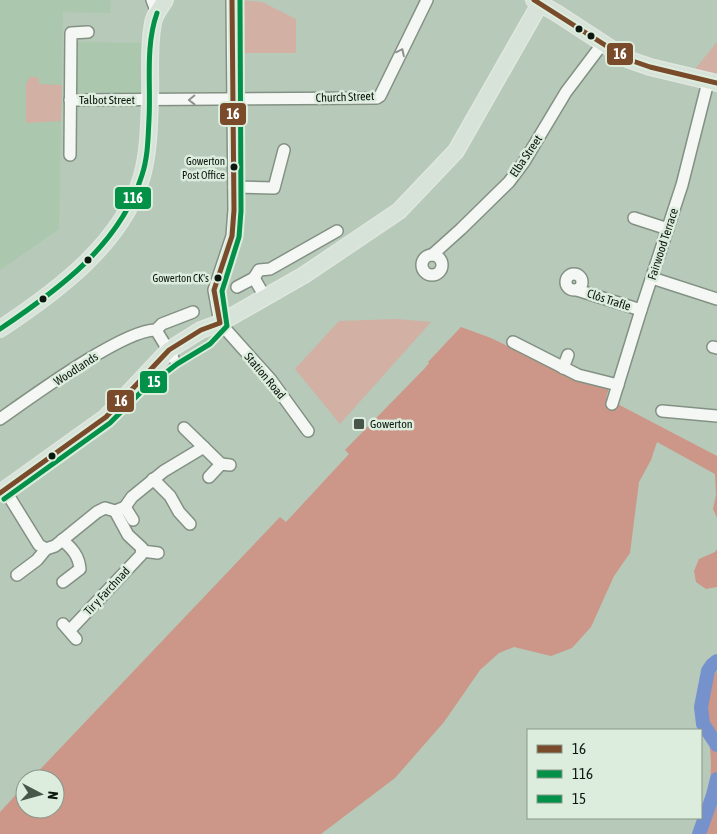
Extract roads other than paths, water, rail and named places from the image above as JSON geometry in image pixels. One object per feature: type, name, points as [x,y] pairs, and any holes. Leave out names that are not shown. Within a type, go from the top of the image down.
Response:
[{"type":"main road","points":[[0,329],[42,301],[69,279],[103,244],[121,222],[132,201],[142,176],[147,153],[154,7],[165,0]]},
{"type":"main road","points":[[2,491],[106,417],[151,368],[171,354],[206,338],[220,323],[304,275],[399,211],[456,151],[539,1],[627,59],[650,67],[713,82]]},
{"type":"street","points":[[220,323],[214,290],[232,236],[234,210],[232,0]]},
{"type":"street","name":"Church Street","points":[[234,99],[373,99],[380,96],[426,0]]},
{"type":"street","points":[[69,156],[71,33],[88,32]]},
{"type":"street","name":"Elba Street","points":[[432,255],[509,182],[524,162],[566,92],[603,43]]},
{"type":"street","name":"Fairwood Terrace","points":[[612,404],[713,82]]},
{"type":"street","name":"Talbot Street","points":[[70,100],[234,99]]},
{"type":"street","points":[[234,188],[274,188],[284,150]]},
{"type":"street","points":[[634,218],[668,230]]},
{"type":"street","points":[[237,287],[254,278],[259,270],[270,269],[297,248],[337,231]]},
{"type":"street","points":[[254,278],[265,297]]},
{"type":"street","points":[[652,278],[717,299]]},
{"type":"street","name":"Clôs Trafle","points":[[577,290],[641,310]]},
{"type":"street","name":"Woodlands","points":[[0,419],[103,351],[148,330],[156,330],[162,324],[188,317]]},
{"type":"street","name":"Station Road","points":[[220,323],[271,380],[308,431]]},
{"type":"street","points":[[156,330],[171,354]]},
{"type":"street","points":[[513,342],[578,375],[618,385]]},
{"type":"street","points":[[563,368],[568,355]]},
{"type":"street","points":[[667,415],[717,416]]},
{"type":"street","points":[[184,428],[226,464],[209,478]]},
{"type":"street","points":[[120,509],[153,479],[204,447]]},
{"type":"street","points":[[153,479],[170,496],[175,516],[190,524]]},
{"type":"street","points":[[2,491],[40,545],[46,549]]},
{"type":"street","points":[[16,575],[37,560],[46,549],[55,546],[97,512],[105,508],[120,509],[133,520]]},
{"type":"street","points":[[120,509],[128,534],[142,548],[142,551],[158,553]]},
{"type":"street","points":[[62,540],[72,548],[79,562],[80,569],[63,582]]},
{"type":"street","name":"Tir y Farchnad","points":[[70,631],[141,555],[142,551]]},
{"type":"waterway","points":[[717,661],[708,671],[701,707],[703,724],[717,745]]},
{"type":"waterway","points":[[699,834],[717,779]]},
{"type":"place","name":"Gowerton Post Office","points":[[234,167]]},
{"type":"place","name":"Gowerton CK's","points":[[218,278]]},
{"type":"place","name":"Gowerton","points":[[359,424]]}]
